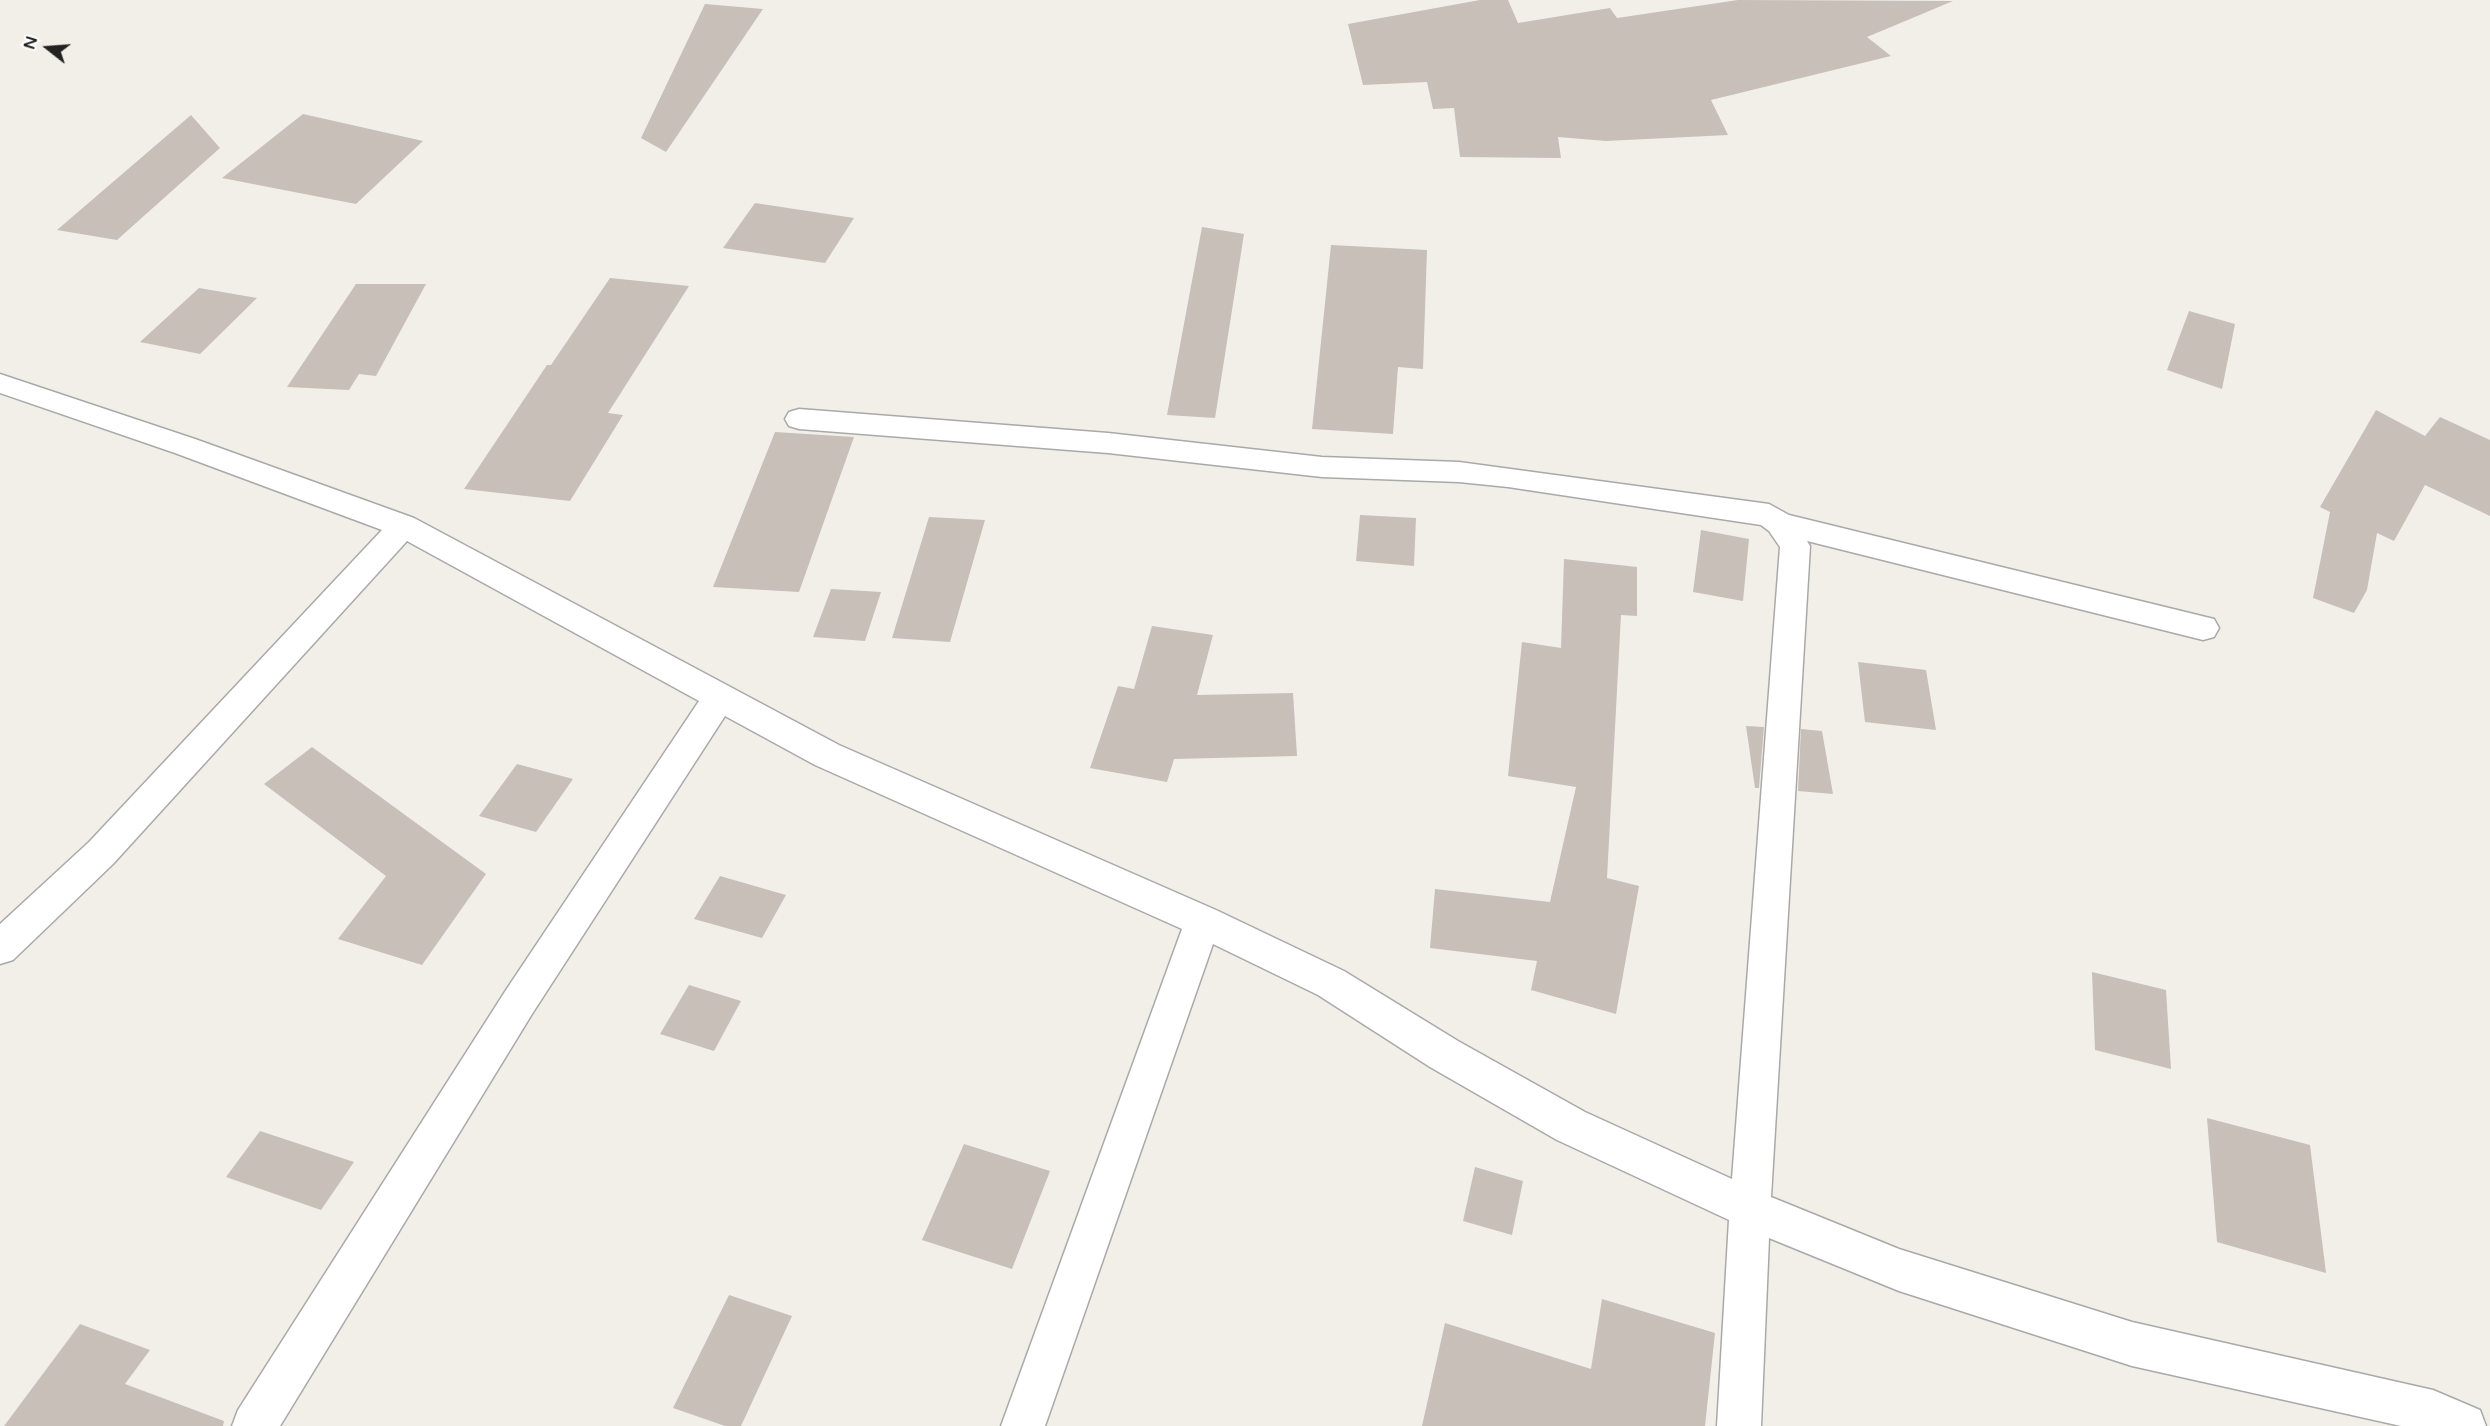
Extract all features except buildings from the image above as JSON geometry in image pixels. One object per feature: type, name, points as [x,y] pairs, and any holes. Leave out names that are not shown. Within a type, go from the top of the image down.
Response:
[{"type":"street","points":[[0,383],[184,446],[403,526],[827,755],[1203,921],[1330,983],[1444,1054],[1571,1126],[1750,1209],[1899,1270],[2132,1344],[2404,1404],[2433,1412],[2464,1426]]},
{"type":"street","points":[[799,419],[1108,443],[1322,467],[1479,474],[1769,515],[1780,523],[1795,546],[1750,1209],[1739,1426]]},
{"type":"street","points":[[1780,523],[2203,628]]},
{"type":"street","points":[[0,948],[101,853],[403,526]]},
{"type":"street","points":[[254,1426],[519,1002],[719,698]]},
{"type":"street","points":[[1023,1426],[1203,921]]}]
